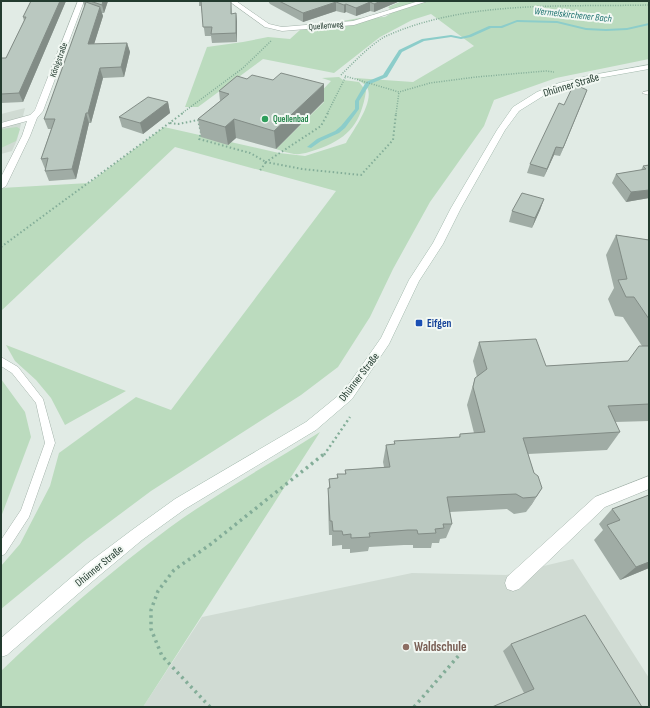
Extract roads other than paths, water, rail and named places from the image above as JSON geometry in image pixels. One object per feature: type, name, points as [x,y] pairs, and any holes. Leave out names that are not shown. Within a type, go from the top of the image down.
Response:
[{"type":"street","name":"Königstraße","points":[[1,186],[26,136],[33,117],[41,107],[81,1]]},
{"type":"street","name":"Quellenweg","points":[[232,1],[267,26],[282,29],[354,23],[424,1]]},
{"type":"street","name":"Dhünner Straße","points":[[1,648],[88,574],[137,536],[187,500],[311,426],[334,408],[348,394],[385,341],[398,318],[414,280],[438,244],[456,208],[516,109],[540,94],[562,85],[599,76],[649,67]]},
{"type":"street","points":[[1,126],[33,117]]},
{"type":"street","points":[[513,583],[600,502],[649,482]]},
{"type":"lane","points":[[1,361],[15,370],[40,402],[50,443],[25,514],[1,550]]},
{"type":"waterway","name":"Wermelskirchener Bach","points":[[309,147],[319,140],[337,132],[343,127],[357,109],[357,101],[368,83],[385,76],[400,51],[423,40],[451,36],[461,38],[470,36],[490,27],[502,27],[517,21],[557,22],[586,29],[606,30],[627,29],[649,24]]},
{"type":"place","name":"Quellenbad","points":[[265,119]]},
{"type":"place","name":"Eifgen","points":[[419,323]]},
{"type":"place","name":"Waldschule","points":[[406,647]]}]
